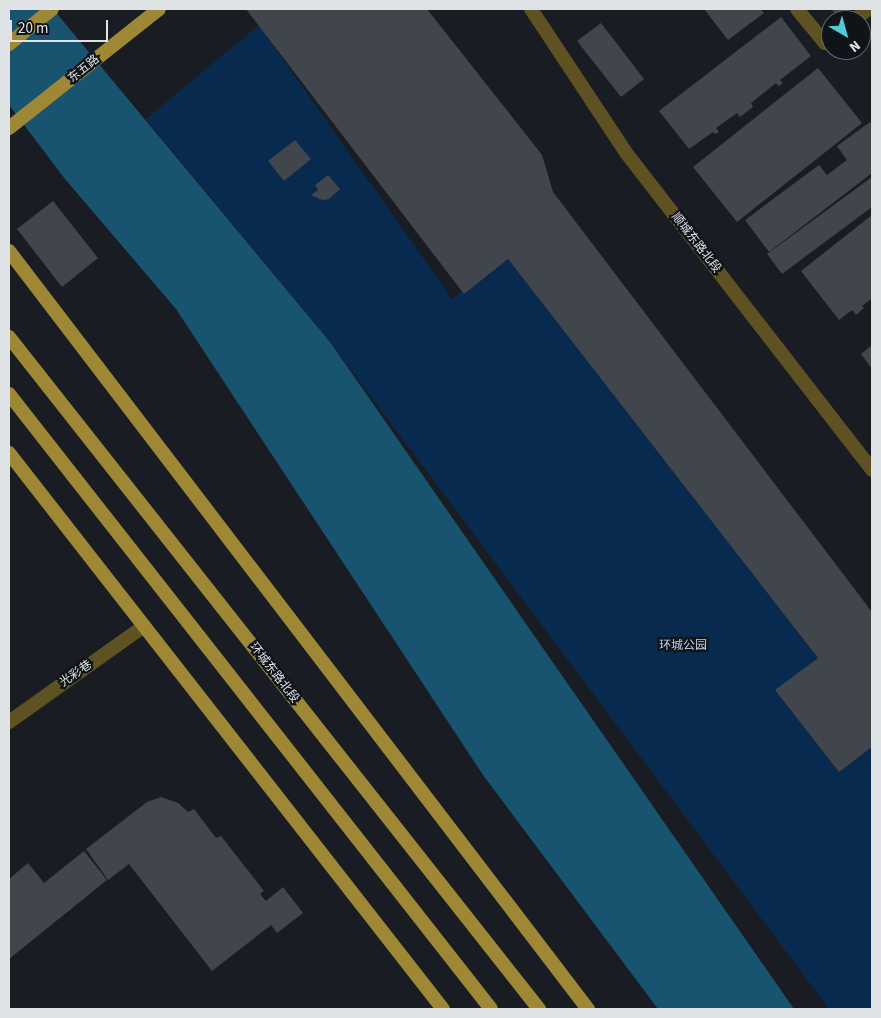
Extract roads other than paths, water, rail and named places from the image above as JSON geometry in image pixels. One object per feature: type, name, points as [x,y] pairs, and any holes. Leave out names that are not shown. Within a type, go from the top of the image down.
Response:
[{"type":"main road","points":[[9,44],[52,9]]},
{"type":"main road","name":"东五路","points":[[9,128],[158,9]]},
{"type":"main road","points":[[9,251],[588,1009]]},
{"type":"main road","name":"环城东路北段","points":[[9,337],[539,1009]]},
{"type":"main road","points":[[9,394],[491,1009]]},
{"type":"main road","points":[[9,453],[443,1009]]},
{"type":"street","name":"顺城东路北段","points":[[531,9],[628,154],[872,470]]},
{"type":"street","points":[[797,9],[821,38]]},
{"type":"street","name":"光彩巷","points":[[9,722],[144,626]]},
{"type":"park label","name":"环城公园","points":[[683,646]]}]
